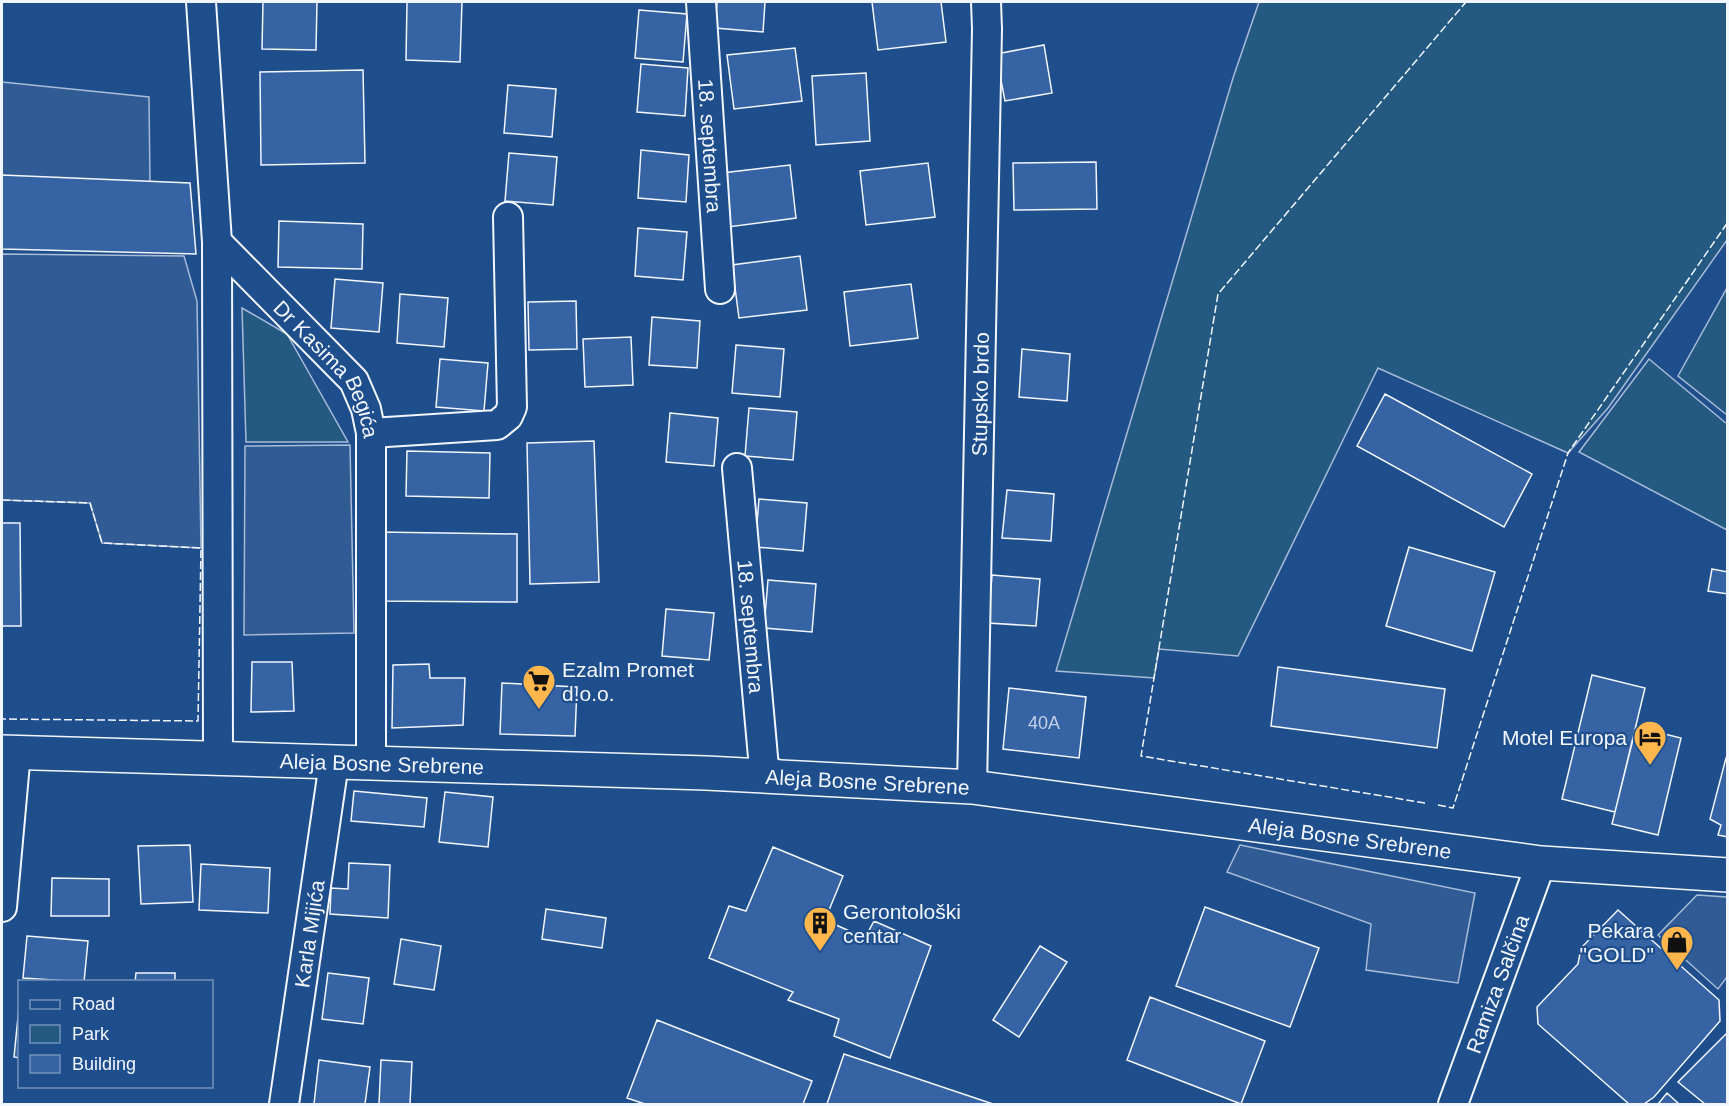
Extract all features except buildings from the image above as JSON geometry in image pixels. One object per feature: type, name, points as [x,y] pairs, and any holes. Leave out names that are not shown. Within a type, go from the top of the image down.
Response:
[{"type":"street","points":[[201,2],[217,242],[218,759]]},
{"type":"street","name":"18. septembra","points":[[701,2],[720,289]]},
{"type":"street","name":"Stupsko brdo","points":[[972,787],[986,2]]},
{"type":"street","points":[[371,433],[497,425],[508,416],[512,407],[508,217]]},
{"type":"street","name":"Dr Kasima Begića","points":[[217,242],[354,381],[366,409],[371,433],[371,765]]},
{"type":"street","name":"18. septembra","points":[[737,468],[764,768],[778,776]]},
{"type":"street","points":[[2,907],[9,752]]},
{"type":"street","name":"Aleja Bosne Srebrene","points":[[9,752],[778,776],[972,787],[1541,863],[1728,875]]},
{"type":"street","name":"Karla Mijića","points":[[284,1104],[334,763]]},
{"type":"street","name":"Ramiza Salčina","points":[[1453,1104],[1541,863]]},
{"type":"green space","points":[[1259,2],[1727,2],[1727,240],[1608,408],[1568,453],[1378,368],[1238,656],[1159,649],[1154,678],[1056,671],[1233,78]]},
{"type":"green space","points":[[1727,288],[1727,415],[1678,376]]},
{"type":"green space","points":[[242,308],[287,334],[348,442],[246,442]]},
{"type":"green space","points":[[1649,359],[1727,424],[1727,530],[1579,452]]},
{"type":"shaded area","points":[[2,82],[149,97],[150,183],[2,177]]},
{"type":"shaded area","points":[[2,254],[184,256],[197,301],[201,548],[102,543],[90,503],[2,500]]},
{"type":"shaded area","points":[[350,445],[354,633],[244,635],[245,446]]},
{"type":"shaded area","points":[[1240,845],[1475,893],[1458,983],[1366,970],[1371,924],[1227,872]]},
{"type":"shaded area","points":[[1697,895],[1727,897],[1727,977],[1718,989],[1658,935]]},
{"type":"fence","points":[[1425,803],[1141,756],[1218,294],[1466,2]]},
{"type":"fence","points":[[1438,805],[1453,808],[1568,453],[1728,222]]},
{"type":"fence","points":[[2,500],[90,503],[102,543],[201,548],[198,721],[2,719]]},
{"type":"place","name":"Ezalm Promet d.o.o.","points":[[539,710]]},
{"type":"place","name":"Motel Europa","points":[[1650,766]]},
{"type":"place","name":"Gerontološki centar","points":[[820,952]]},
{"type":"place","name":"Pekara \"GOLD\"","points":[[1677,971]]}]
